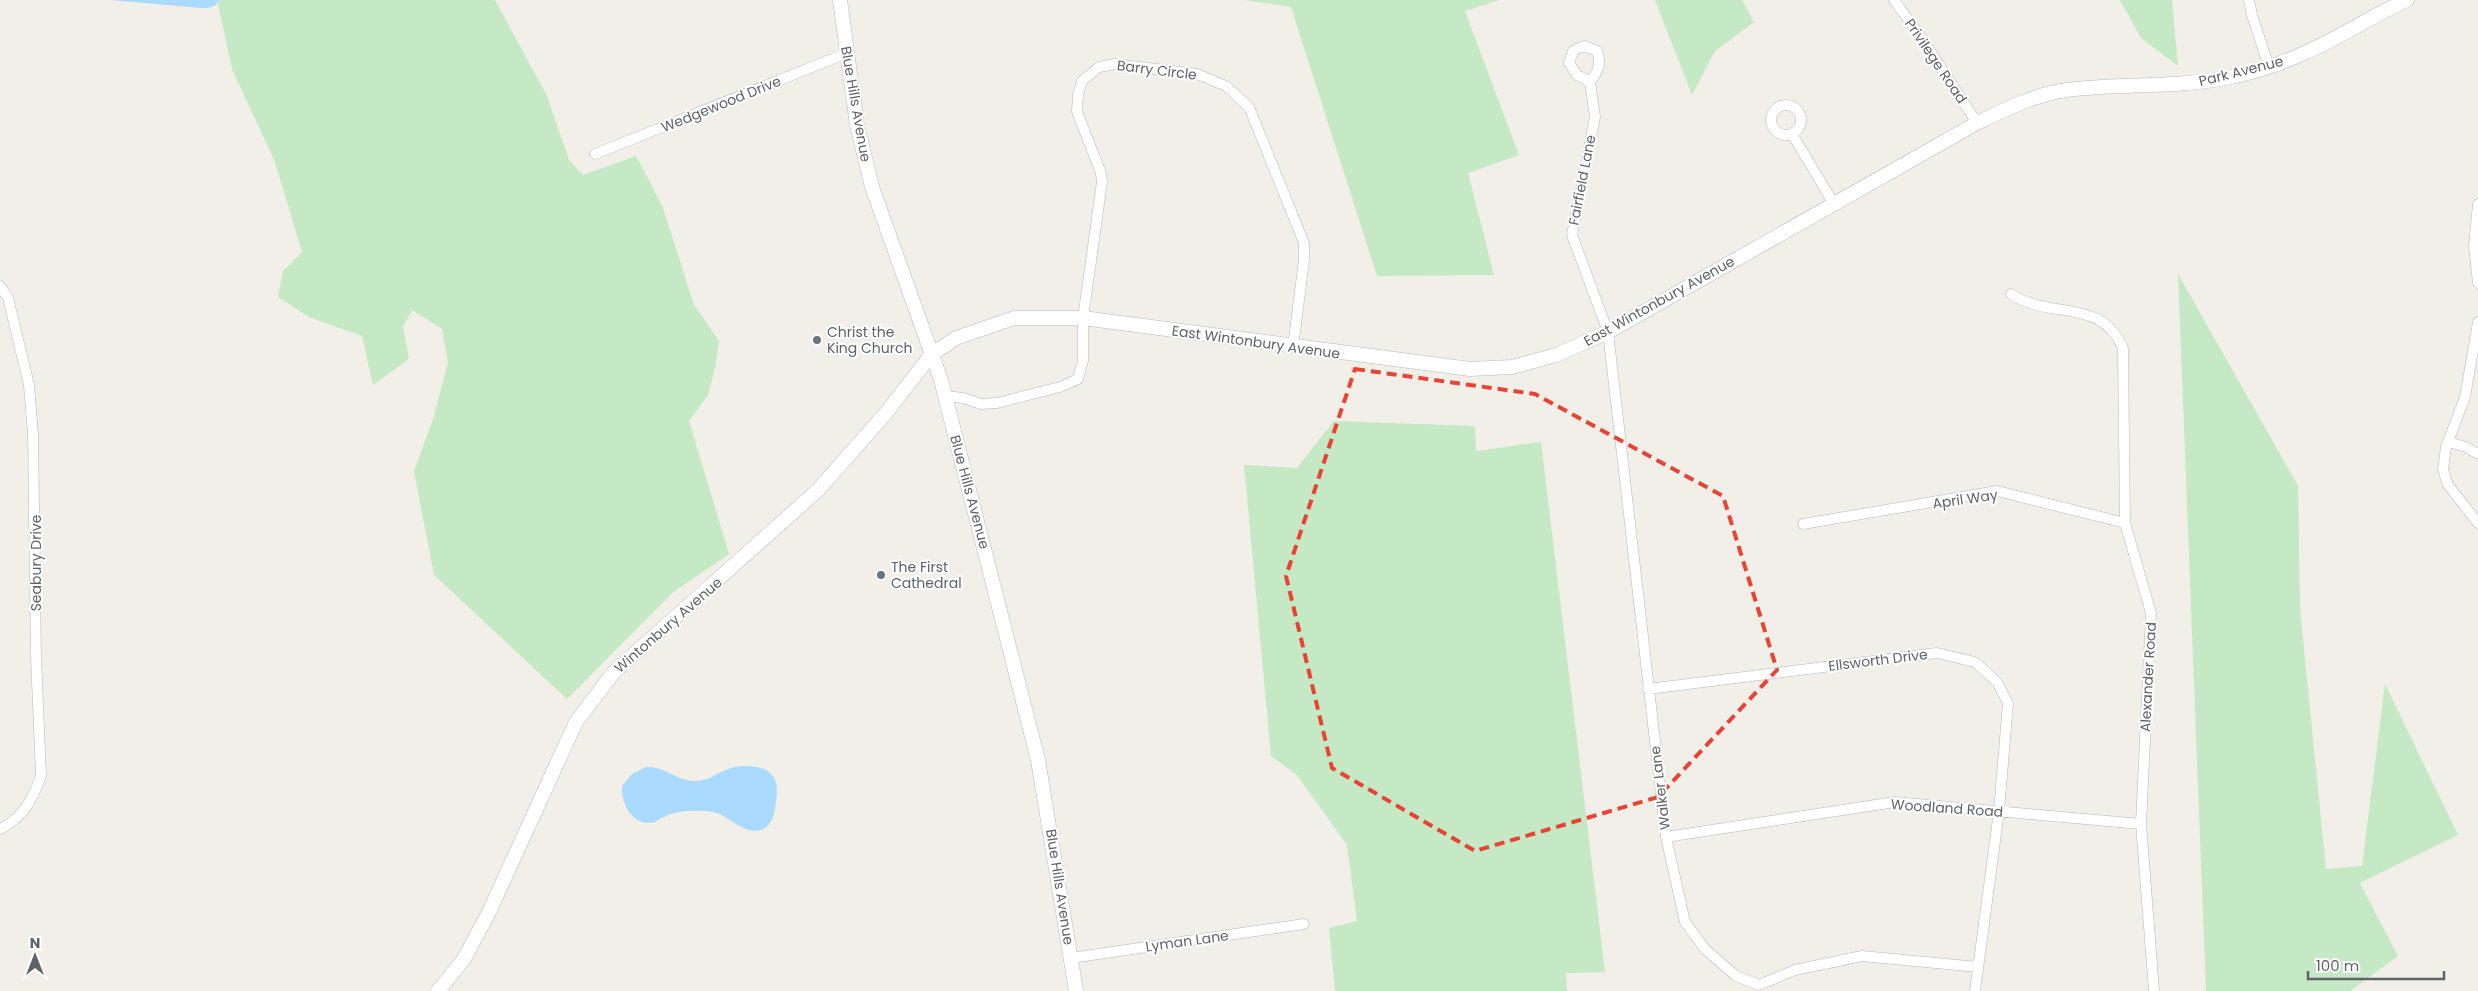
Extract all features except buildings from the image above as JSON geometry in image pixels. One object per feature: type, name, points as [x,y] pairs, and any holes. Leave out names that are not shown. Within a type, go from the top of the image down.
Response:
[{"type":"main road","name":"Blue Hills Avenue","points":[[840,0],[858,125],[872,187],[945,396],[1038,760],[1076,991]]},
{"type":"main road","name":"Park Avenue","points":[[2122,85],[2187,84],[2226,78],[2269,67],[2302,54],[2407,0]]},
{"type":"main road","name":"East Wintonbury Avenue","points":[[931,355],[956,338],[1007,320],[1040,317],[1084,318],[1470,369],[1512,367],[1556,355],[1608,332],[1977,123],[2018,103],[2064,90],[2122,85]]},
{"type":"main road","name":"Wintonbury Avenue","points":[[438,991],[464,959],[489,912],[576,722],[614,672],[818,490],[886,413],[931,355]]},
{"type":"street","name":"Privilege Road","points":[[1894,0],[1921,36],[1977,123]]},
{"type":"street","points":[[2249,0],[2269,67]]},
{"type":"street","name":"Wedgewood Drive","points":[[595,154],[847,53]]},
{"type":"street","name":"Barry Circle","points":[[945,396],[987,404],[1072,383],[1078,378],[1082,369],[1084,318],[1102,179],[1078,116],[1077,102],[1081,84],[1094,70],[1115,64],[1197,74],[1211,78],[1232,90],[1249,107],[1301,232],[1305,253],[1293,347]]},
{"type":"street","name":"Fairfield Lane","points":[[1590,82],[1595,118],[1572,235],[1608,332]]},
{"type":"street","points":[[1792,134],[1834,204]]},
{"type":"street","points":[[2478,204],[2474,246],[2478,283]]},
{"type":"street","name":"Seabury Drive","points":[[0,286],[8,298],[29,385],[36,498],[36,657],[41,776],[35,794],[26,810],[10,824],[0,829]]},
{"type":"street","name":"Alexander Road","points":[[2011,294],[2023,302],[2079,312],[2094,317],[2108,325],[2118,336],[2124,349],[2125,523],[2151,613],[2141,824],[2154,991]]},
{"type":"street","points":[[2478,322],[2465,397],[2448,442],[2442,470],[2461,504],[2478,523]]},
{"type":"street","name":"Walker Lane","points":[[1608,332],[1666,837],[1685,922],[1705,949],[1736,976],[1759,988],[1795,970],[1862,956],[1978,967]]},
{"type":"street","points":[[2448,442],[2466,447],[2478,454]]},
{"type":"street","name":"April Way","points":[[1803,524],[1997,492],[2125,523]]},
{"type":"street","name":"Ellsworth Drive","points":[[1648,689],[1937,652],[1975,662],[1997,682],[2008,703],[1999,811],[1975,991]]},
{"type":"street","name":"Woodland Road","points":[[1666,837],[1895,802],[2141,824]]},
{"type":"street","name":"Lyman Lane","points":[[1071,958],[1304,924]]},
{"type":"highlighted area","points":[[1355,369],[1535,394],[1723,496],[1777,670],[1658,797],[1475,851],[1332,768],[1286,576]]},
{"type":"green space","points":[[219,0],[495,0],[547,96],[569,160],[583,175],[636,156],[662,205],[694,305],[719,341],[708,395],[689,421],[729,554],[672,593],[567,699],[434,575],[414,471],[433,419],[448,363],[442,329],[412,310],[403,327],[409,359],[373,385],[362,336],[309,317],[278,297],[283,271],[302,252],[275,162],[232,69],[218,4]]},
{"type":"green space","points":[[1245,0],[1499,0],[1465,11],[1519,155],[1468,173],[1494,275],[1377,276],[1291,7]]},
{"type":"green space","points":[[1655,0],[1742,0],[1754,22],[1715,51],[1692,95]]},
{"type":"green space","points":[[2120,0],[2172,0],[2178,66],[2141,38]]},
{"type":"green space","points":[[2178,274],[2298,486],[2300,609],[2326,869],[2362,866],[2385,684],[2458,835],[2360,883],[2398,956],[2350,991],[2206,991]]},
{"type":"green space","points":[[1334,421],[1475,426],[1476,451],[1541,442],[1605,972],[1566,973],[1567,991],[1335,991],[1329,928],[1357,921],[1347,845],[1297,775],[1271,756],[1244,465],[1297,468]]},
{"type":"water","points":[[110,0],[219,0],[214,6],[201,8]]},
{"type":"water","points":[[750,766],[764,769],[769,772],[776,783],[777,796],[772,819],[764,829],[754,831],[748,830],[719,814],[708,811],[679,812],[668,815],[653,823],[641,821],[635,818],[627,809],[623,798],[622,786],[632,774],[646,767],[660,769],[682,779],[696,781],[705,780],[731,768]]},
{"type":"place","name":"Christ the King Church","points":[[817,340]]},
{"type":"place","name":"The First Cathedral","points":[[881,575]]}]
